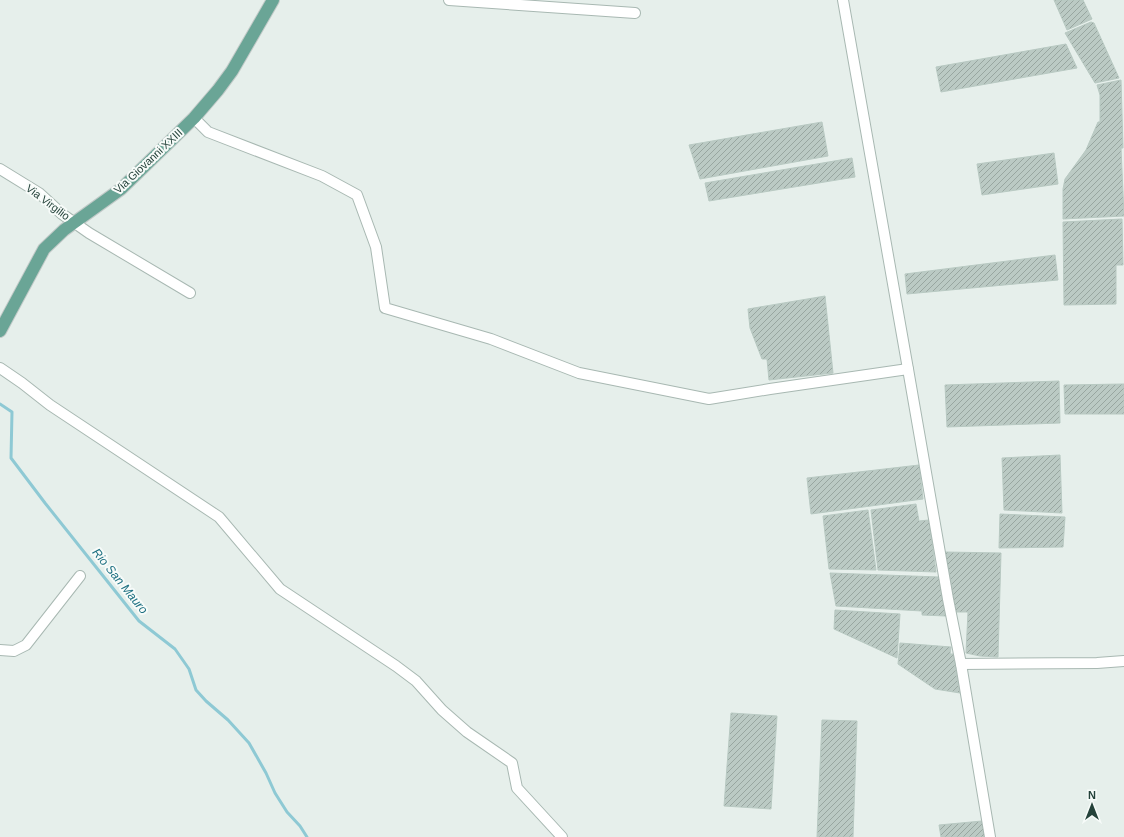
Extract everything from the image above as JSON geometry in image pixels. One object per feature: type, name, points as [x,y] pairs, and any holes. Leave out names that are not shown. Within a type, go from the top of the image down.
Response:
[{"type":"main road","name":"Via Giovanni XXIII","points":[[0,331],[44,249],[64,230],[121,189],[194,118],[232,71],[274,0]]},
{"type":"street","points":[[449,0],[635,13]]},
{"type":"street","points":[[843,0],[948,599],[962,664],[990,837]]},
{"type":"street","points":[[194,118],[208,132],[322,176],[357,195],[376,247],[385,308],[491,339],[579,373],[710,399],[908,369]]},
{"type":"street","name":"Via Virgilio","points":[[0,169],[39,193],[62,214],[89,232],[190,293]]},
{"type":"street","points":[[0,368],[50,405],[219,517],[280,589],[396,666],[416,681],[442,710],[467,732],[512,763],[517,788],[562,837]]},
{"type":"street","points":[[0,650],[14,651],[26,645],[80,576]]},
{"type":"street","points":[[962,664],[1097,663],[1124,661]]},
{"type":"building","points":[[1054,0],[1083,0],[1092,19],[1067,30]]},
{"type":"building","points":[[1091,22],[1094,23],[1119,78],[1095,83],[1065,33]]},
{"type":"building","points":[[1066,44],[1077,68],[941,92],[936,67]]},
{"type":"building","points":[[1121,80],[1123,148],[1121,148],[1124,216],[1063,219],[1063,189],[1065,179],[1086,150],[1098,122],[1100,122],[1100,95],[1097,85]]},
{"type":"building","points":[[822,122],[828,156],[700,179],[689,145]]},
{"type":"building","points":[[1054,153],[1058,184],[982,195],[977,164]]},
{"type":"building","points":[[852,158],[855,177],[709,201],[705,183]]},
{"type":"building","points":[[1122,219],[1123,265],[1116,265],[1116,304],[1064,305],[1063,222]]},
{"type":"building","points":[[1055,255],[1058,280],[907,294],[905,274]]},
{"type":"building","points":[[825,296],[833,373],[769,380],[767,359],[762,359],[750,328],[748,309]]},
{"type":"building","points":[[1059,381],[1060,423],[947,427],[945,385]]},
{"type":"building","points":[[1124,384],[1124,414],[1065,414],[1064,385]]},
{"type":"building","points":[[1060,455],[1062,513],[1004,510],[1002,458]]},
{"type":"building","points":[[919,465],[923,499],[811,514],[807,478]]},
{"type":"building","points":[[916,504],[919,521],[929,520],[936,572],[878,570],[871,510]]},
{"type":"building","points":[[868,510],[876,570],[829,569],[823,516]]},
{"type":"building","points":[[1000,514],[1065,517],[1063,547],[999,548]]},
{"type":"building","points":[[945,552],[1001,553],[998,657],[980,656],[966,653],[968,612],[956,612]]},
{"type":"building","points":[[830,573],[939,577],[946,616],[922,615],[922,611],[836,606]]},
{"type":"building","points":[[835,610],[900,614],[897,658],[834,629]]},
{"type":"building","points":[[900,643],[951,647],[950,654],[953,654],[960,693],[935,689],[898,664]]},
{"type":"building","points":[[731,713],[777,716],[771,809],[724,806]]},
{"type":"building","points":[[822,720],[857,721],[853,837],[817,837]]},
{"type":"building","points":[[982,821],[985,837],[941,837],[939,825]]},
{"type":"waterway","name":"Rio San Mauro","points":[[0,404],[12,412],[11,458],[139,621],[175,649],[189,669],[196,690],[228,720],[249,743],[266,773],[275,793],[287,812],[300,826],[307,837]]}]
